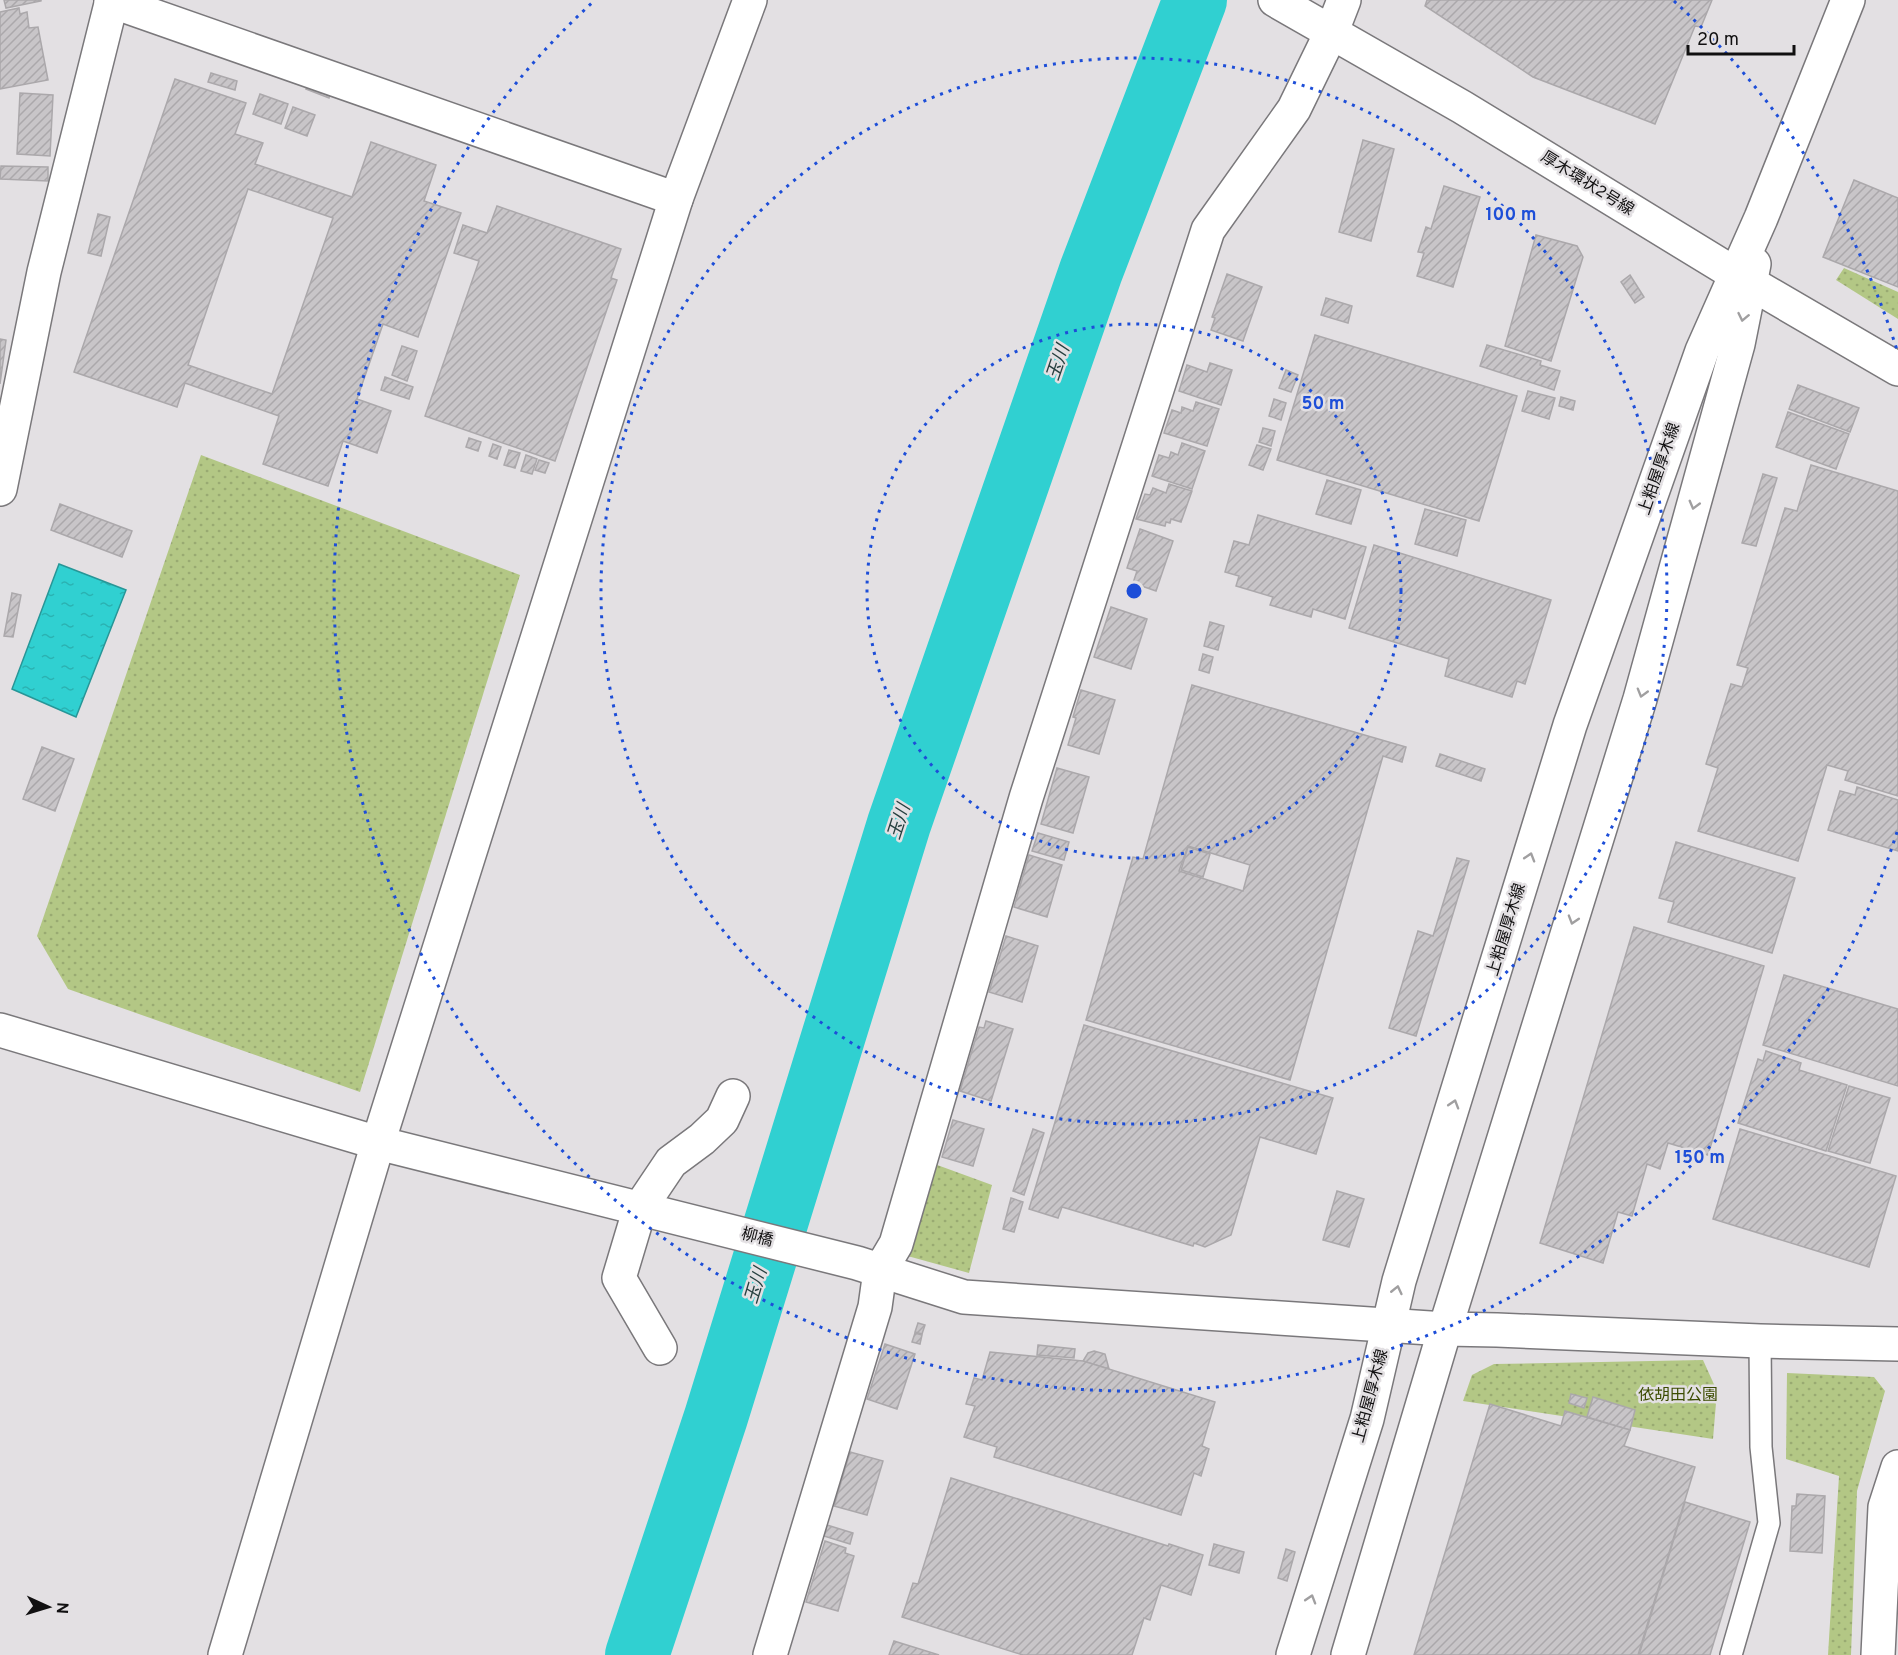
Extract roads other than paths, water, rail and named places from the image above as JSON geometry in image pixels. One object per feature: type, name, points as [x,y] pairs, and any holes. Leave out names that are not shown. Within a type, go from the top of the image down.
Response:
[{"type":"street","points":[[225,1655],[378,1143],[676,199],[750,0]]},
{"type":"street","name":"厚木環状2号線","points":[[1275,0],[1462,107],[1743,278],[1898,369]]},
{"type":"street","points":[[770,1655],[875,1307],[869,1267],[896,1244],[1026,798],[1208,230],[1294,109],[1324,28],[1344,0]]},
{"type":"street","name":"上粕屋厚木線","points":[[1348,1655],[1445,1329],[1640,699],[1735,356],[1743,278],[1761,218],[1848,0]]},
{"type":"street","points":[[0,489],[3,452],[44,272],[112,1],[676,199]]},
{"type":"street","name":"上粕屋厚木線","points":[[1293,1655],[1367,1419],[1399,1281],[1570,725],[1702,351],[1743,278]]},
{"type":"street","name":"柳橋","points":[[0,1030],[378,1143],[869,1267],[964,1297],[1445,1329],[1898,1344]]},
{"type":"street","points":[[660,1348],[619,1278],[671,1162],[702,1139],[722,1120],[733,1096]]},
{"type":"street","points":[[1878,1655],[1885,1507],[1898,1467]]},
{"type":"lane","points":[[1731,1655],[1768,1523],[1761,1447],[1761,1341]]},
{"type":"water","points":[[59,564],[126,590],[76,717],[12,689]]},
{"type":"waterway","name":"玉川","points":[[637,1655],[716,1417],[899,824],[1091,271],[1195,0]]},
{"type":"park label","name":"依胡田公園","points":[[1678,1396]]}]
